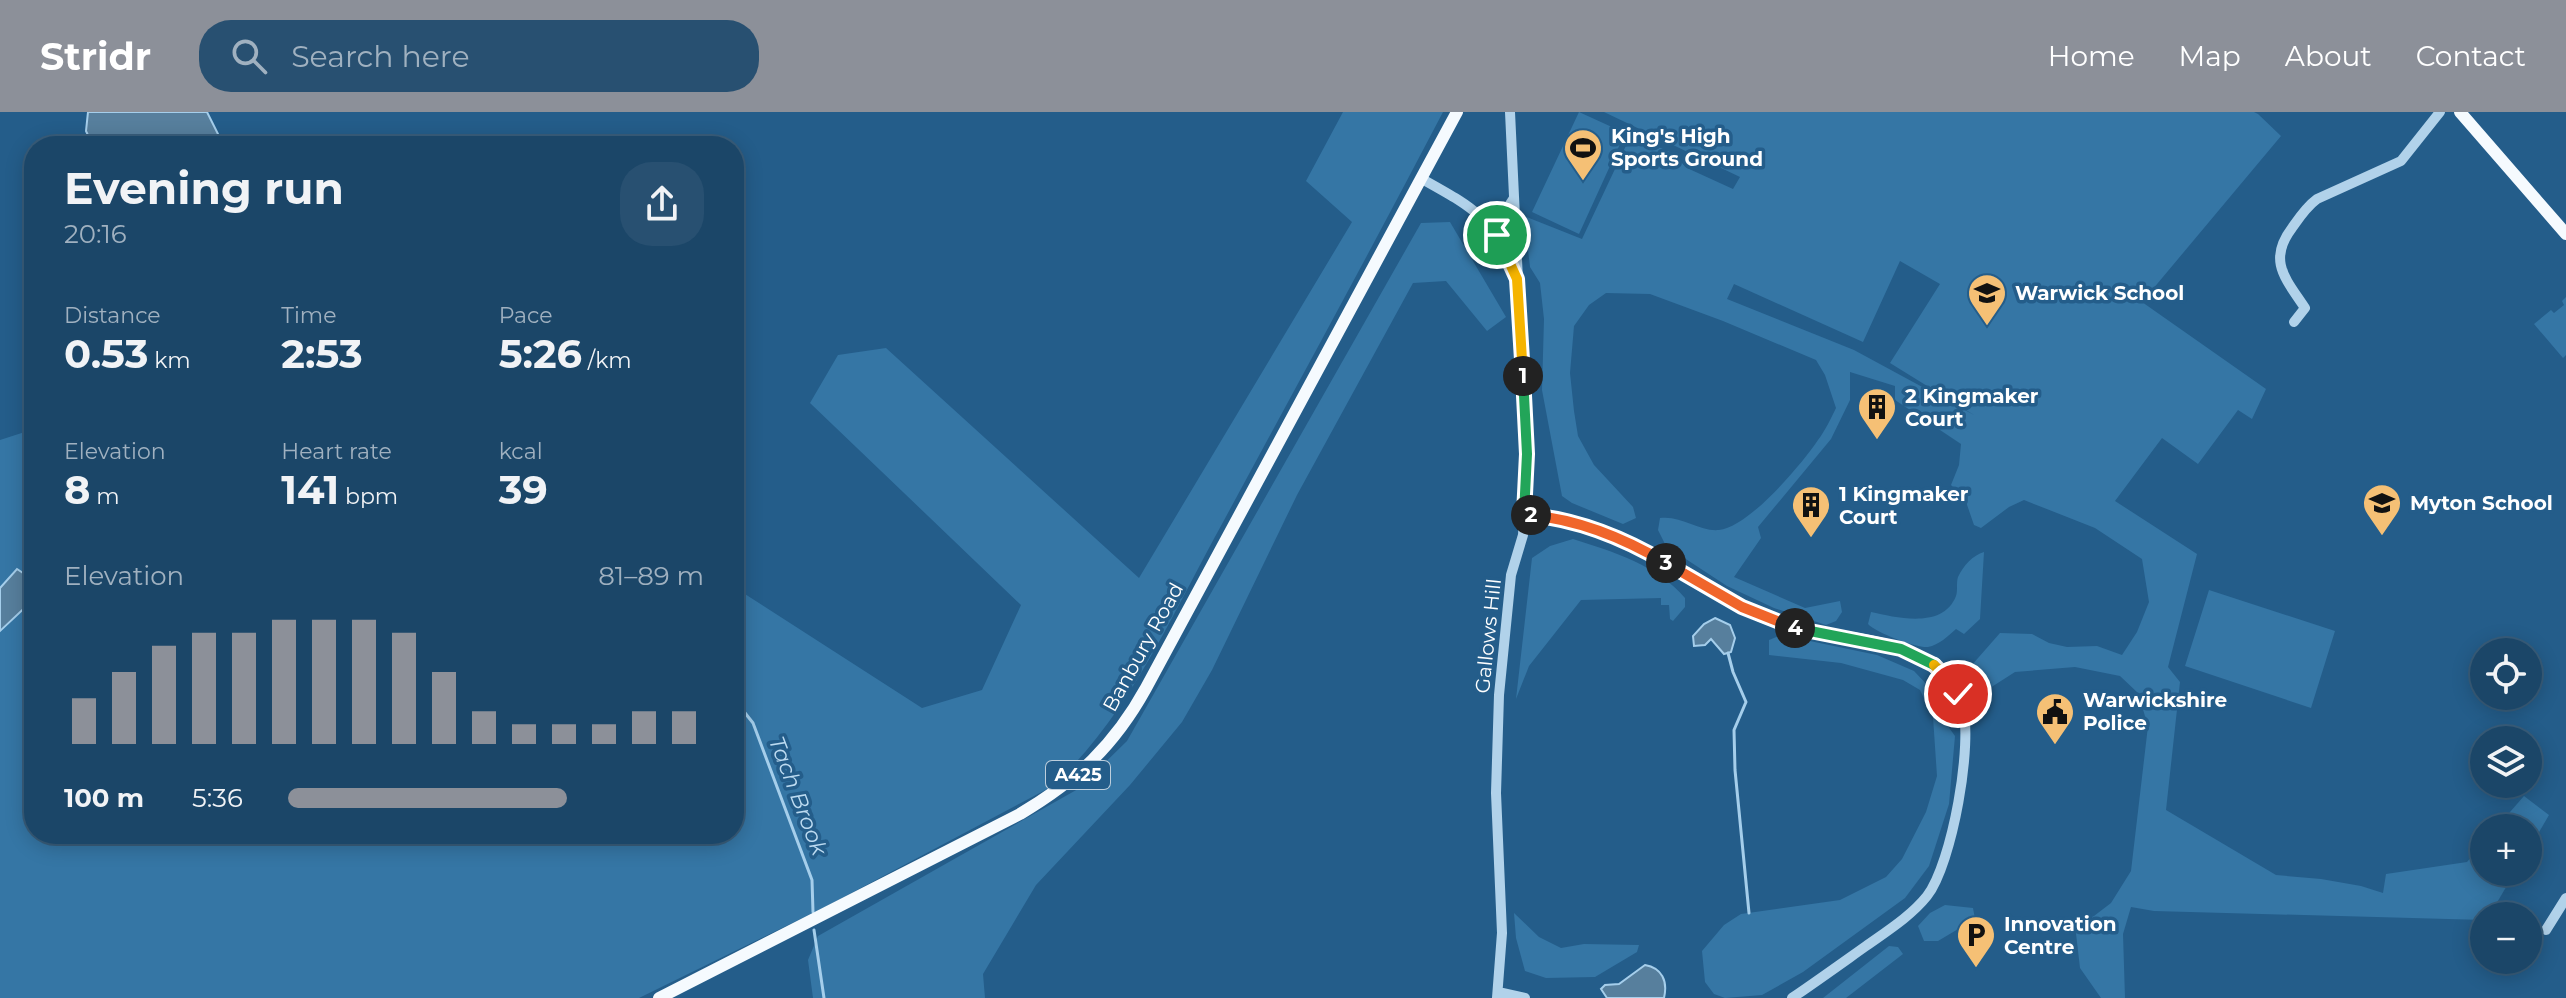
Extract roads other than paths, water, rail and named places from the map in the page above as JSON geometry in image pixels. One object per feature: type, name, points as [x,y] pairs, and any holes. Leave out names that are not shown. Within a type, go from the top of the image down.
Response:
[{"type":"main road","name":"Banbury Road","points":[[659,998],[1020,814],[1066,784],[1100,754],[1146,688],[1457,112]]},
{"type":"main road","points":[[2460,112],[2566,234]]},
{"type":"street","name":"Gallows Hill","points":[[1497,995],[1502,933],[1496,793],[1502,613],[1524,514],[1527,454],[1510,112]]},
{"type":"street","points":[[2294,322],[2305,308],[2281,267],[2281,246],[2286,236],[2317,199],[2401,161],[2440,112]]},
{"type":"street","name":"Gallows Hill","points":[[1422,179],[1471,208],[1489,223],[1517,279]]},
{"type":"street","points":[[1489,223],[1506,210],[1514,198]]},
{"type":"street","points":[[1524,514],[1575,521],[1634,545],[1742,607],[1781,624],[1871,641],[1913,653],[1934,665],[1952,683],[1964,713],[1965,750],[1947,851],[1934,884],[1920,904],[1898,923],[1792,998]]},
{"type":"street","points":[[2546,930],[2561,917],[2566,898]]},
{"type":"street","points":[[1497,995],[1525,998]]},
{"type":"waterway","points":[[1728,653],[1746,702],[1734,730],[1749,913]]},
{"type":"waterway","name":"Tach Brook","points":[[744,712],[753,723],[812,880],[813,912]]},
{"type":"waterway","name":"Tach Brook","points":[[814,930],[824,998]]},
{"type":"place","name":"King's High Sports Ground","points":[[1583,182]]},
{"type":"place","name":"Warwick School","points":[[1987,327]]},
{"type":"place","name":"2 Kingmaker Court","points":[[1877,441]]},
{"type":"place","name":"Myton School","points":[[2382,537]]},
{"type":"place","name":"1 Kingmaker Court","points":[[1811,539]]},
{"type":"place","name":"Warwickshire Police","points":[[2055,746]]},
{"type":"place","name":"Innovation Centre","points":[[1976,969]]}]
